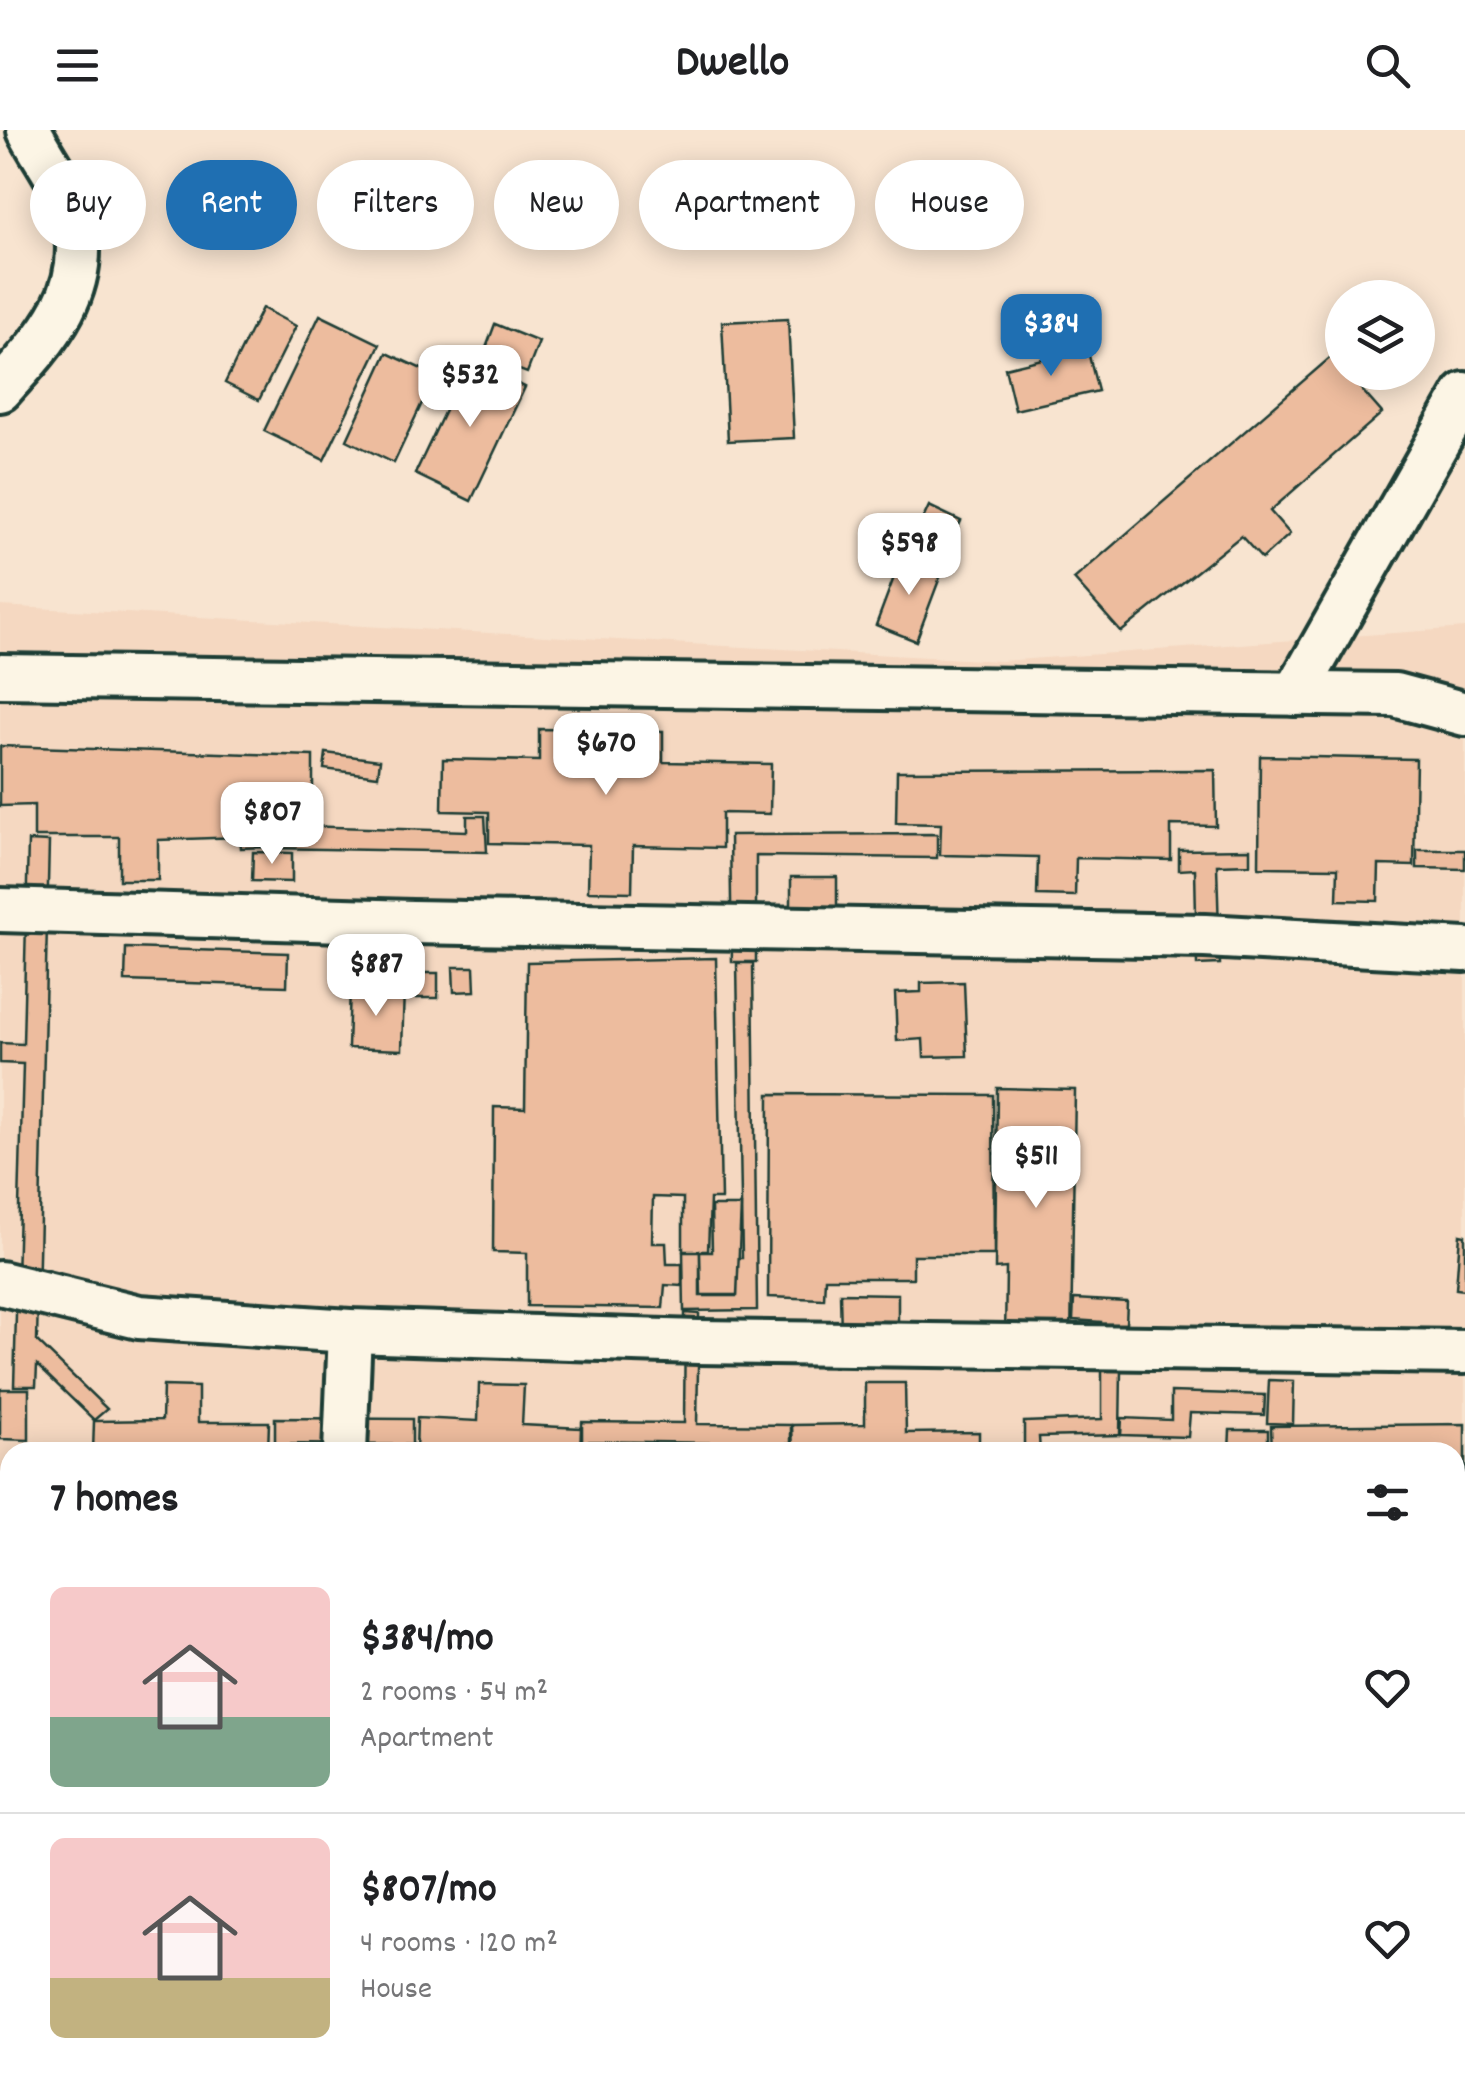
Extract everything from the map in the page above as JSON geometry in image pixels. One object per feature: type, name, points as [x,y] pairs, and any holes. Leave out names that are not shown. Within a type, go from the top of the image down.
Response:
[{"type":"lane","points":[[0,390],[54,332],[77,274],[72,213],[28,130]]},
{"type":"lane","points":[[1295,694],[1465,394]]},
{"type":"lane","points":[[0,676],[1395,695],[1465,714]]},
{"type":"lane","points":[[0,910],[392,922],[1205,936],[1465,950]]},
{"type":"lane","points":[[0,1283],[139,1317],[350,1331],[698,1342],[1465,1352]]},
{"type":"lane","points":[[345,1442],[350,1331]]},
{"type":"shaded area","points":[[0,606],[1000,661],[1465,628],[1465,1442],[0,1442]]},
{"type":"building","points":[[262,308],[296,326],[259,400],[225,383]]},
{"type":"building","points":[[320,315],[380,344],[324,460],[264,431]]},
{"type":"building","points":[[788,319],[794,438],[728,441],[722,322]]},
{"type":"building","points":[[495,324],[539,342],[527,373],[483,356]]},
{"type":"building","points":[[1087,348],[1098,391],[1015,410],[1005,368]]},
{"type":"building","points":[[387,353],[435,375],[394,463],[347,440]]},
{"type":"building","points":[[469,360],[525,387],[471,501],[415,474]]},
{"type":"building","points":[[1325,362],[1325,390],[1362,390],[1382,413],[1270,511],[1290,534],[1262,559],[1241,536],[1121,632],[1074,579]]},
{"type":"building","points":[[929,506],[961,521],[943,560],[911,545]]},
{"type":"building","points":[[902,556],[942,572],[916,641],[876,625]]},
{"type":"building","points":[[539,729],[663,731],[663,762],[771,764],[770,814],[722,813],[722,848],[633,846],[632,892],[588,891],[589,845],[489,843],[489,812],[442,811],[443,759],[539,761]]},
{"type":"building","points":[[0,746],[313,756],[313,807],[265,807],[267,847],[241,848],[240,837],[158,840],[158,880],[119,880],[119,837],[34,837],[34,805],[0,806]]},
{"type":"building","points":[[326,753],[380,760],[378,776],[324,769]]},
{"type":"building","points":[[1260,756],[1416,759],[1414,866],[1379,865],[1378,901],[1337,900],[1338,868],[1259,867]]},
{"type":"building","points":[[1215,770],[1216,826],[1171,825],[1171,860],[1076,858],[1075,896],[1037,895],[1038,857],[940,855],[941,824],[896,823],[897,771]]},
{"type":"building","points":[[467,816],[485,816],[487,852],[269,848],[268,825],[467,831]]},
{"type":"building","points":[[937,834],[937,858],[756,856],[756,962],[732,962],[730,835]]},
{"type":"building","points":[[28,841],[49,842],[37,1341],[107,1409],[94,1420],[37,1365],[36,1386],[14,1386],[23,1064],[0,1063],[0,1043],[23,1044]]},
{"type":"building","points":[[1250,849],[1250,864],[1217,865],[1220,964],[1197,965],[1195,869],[1179,870],[1179,850]]},
{"type":"building","points":[[1417,850],[1465,850],[1465,869],[1417,868]]},
{"type":"building","points":[[253,852],[292,853],[292,882],[252,881]]},
{"type":"building","points":[[791,877],[837,877],[837,911],[791,911]]},
{"type":"building","points":[[126,948],[288,953],[287,986],[125,981]]},
{"type":"building","points":[[716,958],[721,1199],[710,1199],[708,1251],[683,1251],[683,1198],[653,1197],[652,1243],[666,1243],[667,1264],[682,1264],[682,1286],[665,1285],[663,1308],[527,1306],[527,1253],[493,1252],[494,1107],[525,1108],[527,962]]},
{"type":"building","points":[[737,963],[753,963],[757,1310],[684,1311],[683,1252],[700,1252],[700,1296],[737,1296],[737,1258],[742,1258]]},
{"type":"building","points":[[453,967],[474,967],[475,991],[454,992]]},
{"type":"building","points":[[413,973],[438,973],[438,998],[413,998]]},
{"type":"building","points":[[964,982],[967,1056],[924,1057],[923,1039],[897,1041],[895,993],[921,992],[921,983]]},
{"type":"building","points":[[350,987],[404,989],[402,1050],[348,1048]]},
{"type":"building","points":[[997,1088],[1075,1090],[1071,1343],[1005,1341],[1006,1268],[995,1269]]},
{"type":"building","points":[[769,1094],[993,1095],[994,1255],[913,1255],[913,1278],[825,1278],[824,1299],[768,1297]]},
{"type":"building","points":[[711,1206],[741,1206],[737,1295],[701,1295],[700,1252],[712,1252]]},
{"type":"building","points":[[1460,1234],[1465,1235],[1465,1290],[1456,1289]]},
{"type":"building","points":[[840,1293],[898,1294],[898,1336],[841,1335]]},
{"type":"building","points":[[1074,1299],[1127,1302],[1124,1368],[1099,1368],[1101,1322],[1073,1320]]},
{"type":"building","points":[[685,1313],[699,1314],[697,1424],[791,1425],[791,1442],[582,1441],[582,1422],[684,1423]]},
{"type":"building","points":[[1102,1369],[1121,1369],[1120,1435],[1039,1437],[1039,1442],[1024,1442],[1024,1422],[1102,1419]]},
{"type":"building","points":[[1269,1380],[1294,1381],[1293,1424],[1267,1423]]},
{"type":"building","points":[[865,1383],[905,1383],[906,1433],[979,1432],[979,1442],[793,1442],[792,1425],[865,1424]]},
{"type":"building","points":[[479,1384],[524,1385],[522,1425],[581,1428],[580,1442],[416,1442],[417,1418],[478,1421]]},
{"type":"building","points":[[163,1386],[198,1387],[198,1422],[269,1422],[268,1442],[93,1442],[94,1421],[162,1420]]},
{"type":"building","points":[[0,1389],[29,1389],[29,1440],[0,1439]]},
{"type":"building","points":[[1171,1392],[1265,1395],[1264,1415],[1190,1413],[1188,1437],[1121,1435],[1122,1418],[1171,1420]]},
{"type":"building","points":[[275,1418],[412,1419],[412,1442],[275,1442]]},
{"type":"building","points":[[1465,1424],[1465,1442],[1272,1442],[1271,1426]]},
{"type":"building","points":[[1230,1430],[1268,1430],[1268,1442],[1229,1442]]}]
